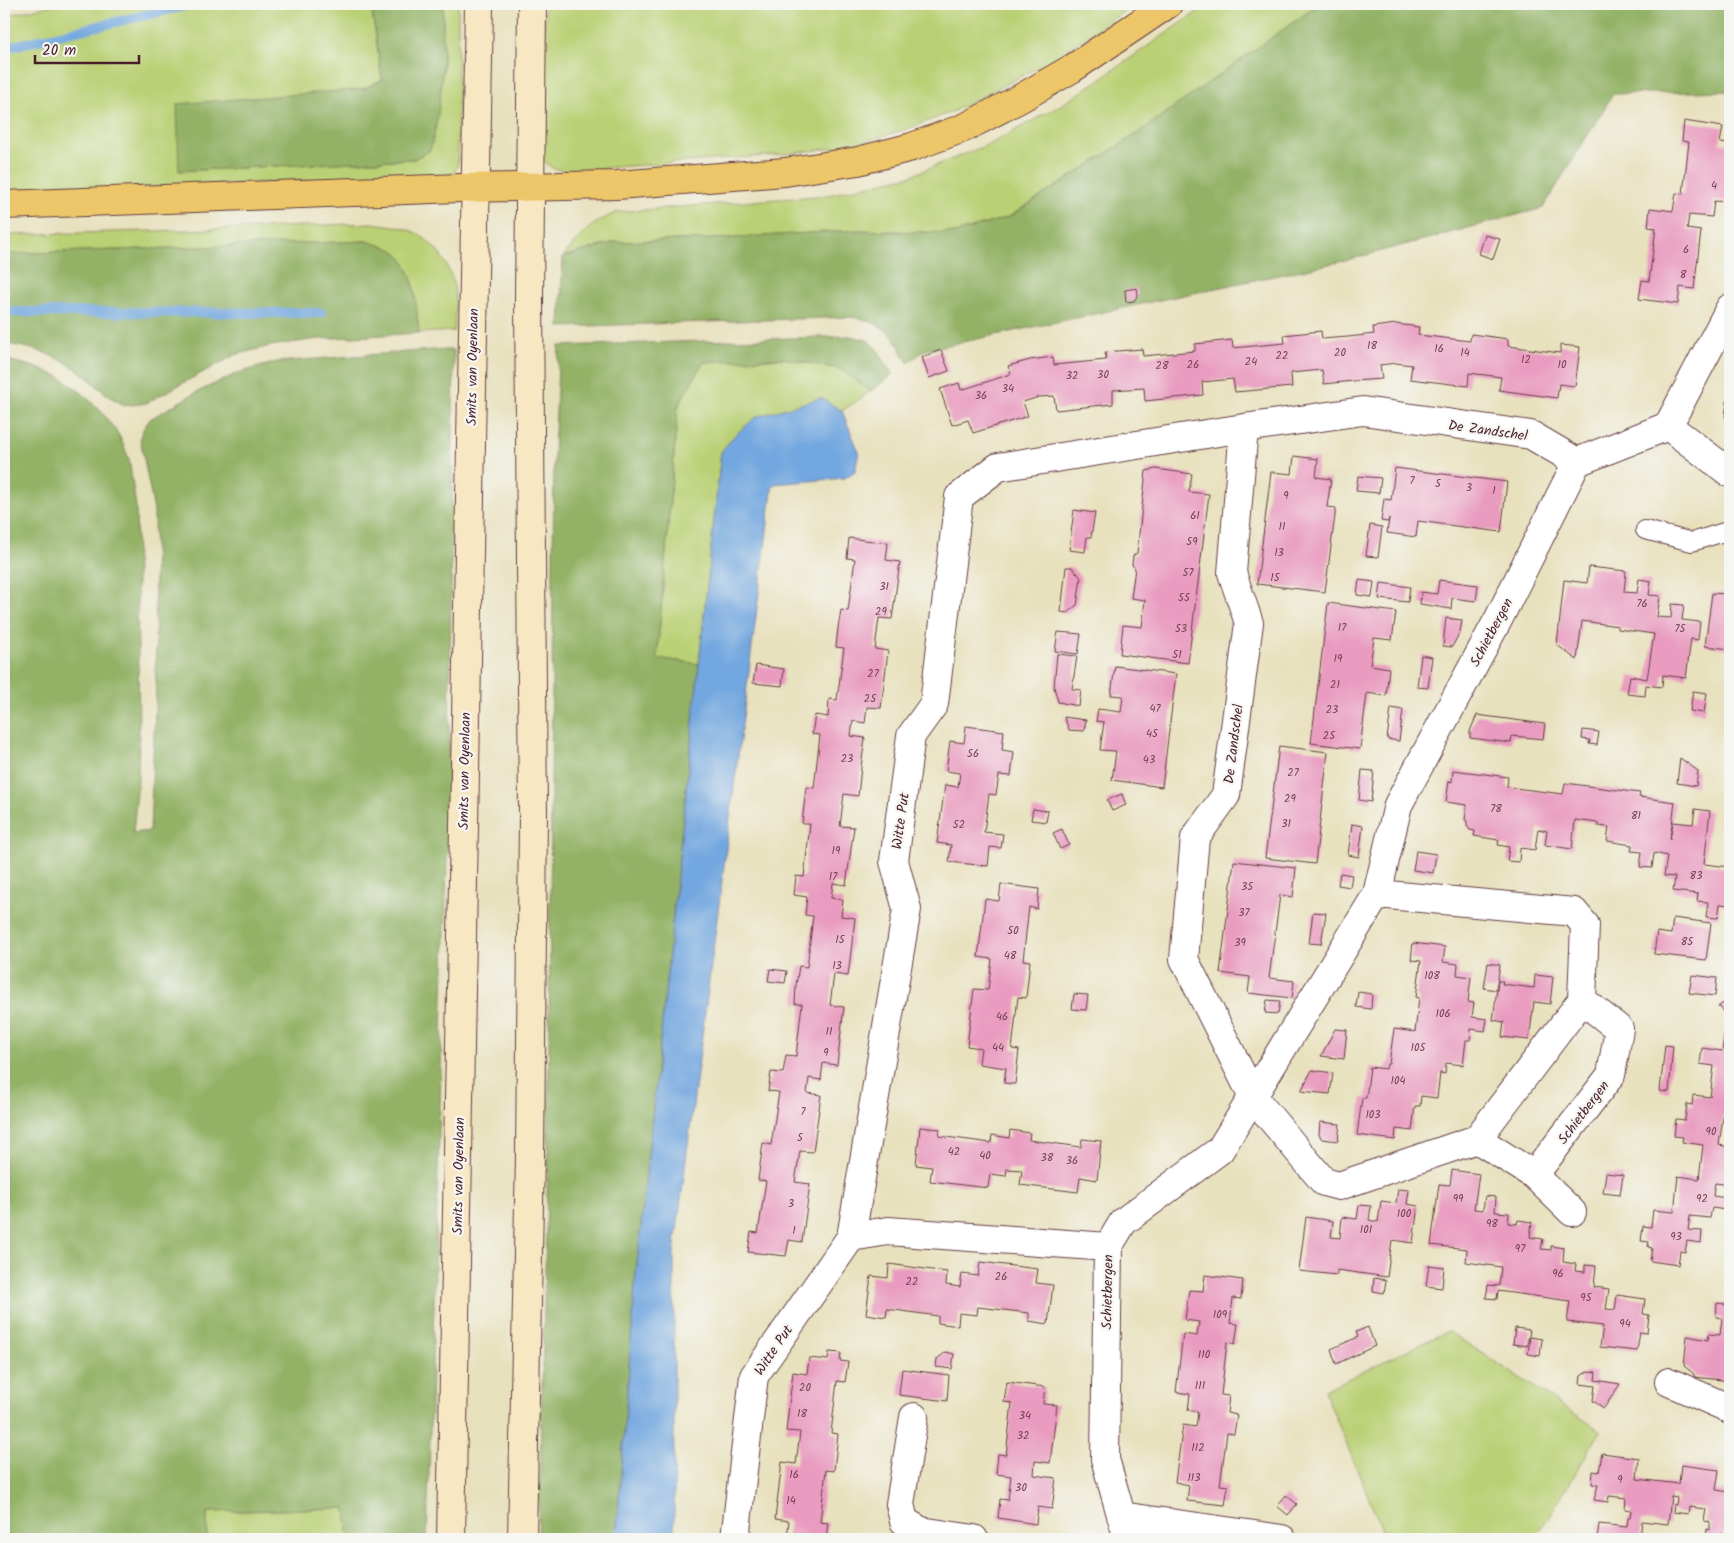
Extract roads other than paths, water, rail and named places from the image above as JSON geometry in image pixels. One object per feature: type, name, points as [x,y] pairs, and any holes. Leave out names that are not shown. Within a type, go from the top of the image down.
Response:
[{"type":"highway","points":[[4,205],[475,188],[618,185],[785,172],[858,161],[912,147],[966,127],[1073,68],[1168,4]]},
{"type":"main road","name":"Smits van Oyenlaan","points":[[451,1539],[479,4]]},
{"type":"main road","points":[[522,1539],[530,1166],[533,827],[529,300],[532,4]]},
{"type":"street","points":[[1577,462],[1668,426],[1730,308]]},
{"type":"street","name":"De Zandschel","points":[[959,497],[998,467],[1363,411],[1531,435],[1577,462]]},
{"type":"street","points":[[1668,426],[1730,473]]},
{"type":"street","name":"De Zandschel","points":[[1244,428],[1232,573],[1249,623],[1226,794],[1195,838],[1184,960],[1253,1097]]},
{"type":"street","name":"Schietbergen","points":[[1282,1539],[1124,1528],[1105,1459],[1108,1247],[1123,1222],[1220,1150],[1377,894],[1398,805],[1500,618],[1577,462]]},
{"type":"street","name":"Witte Put","points":[[735,1539],[754,1376],[851,1237],[907,909],[894,861],[911,736],[934,704],[959,497]]},
{"type":"street","points":[[1253,1097],[1324,1182],[1339,1186],[1477,1139],[1582,1000],[1585,925],[1574,912],[1377,894]]},
{"type":"street","name":"Schietbergen","points":[[1534,1175],[1611,1076],[1619,1029],[1582,1000]]},
{"type":"street","points":[[1477,1139],[1534,1175],[1572,1212]]},
{"type":"street","points":[[851,1237],[888,1231],[1108,1247]]},
{"type":"street","points":[[1669,1382],[1730,1409]]},
{"type":"street","points":[[914,1417],[900,1504],[904,1521],[920,1531],[974,1539]]},
{"type":"lane","points":[[1645,530],[1692,542],[1730,530]]},
{"type":"water","points":[[821,398],[842,411],[859,452],[855,471],[845,478],[773,484],[674,1253],[674,1539],[616,1539],[636,1274],[721,452],[734,436],[756,417]]},
{"type":"waterway","points":[[4,48],[193,4]]},
{"type":"waterway","points":[[4,312],[321,313]]}]
